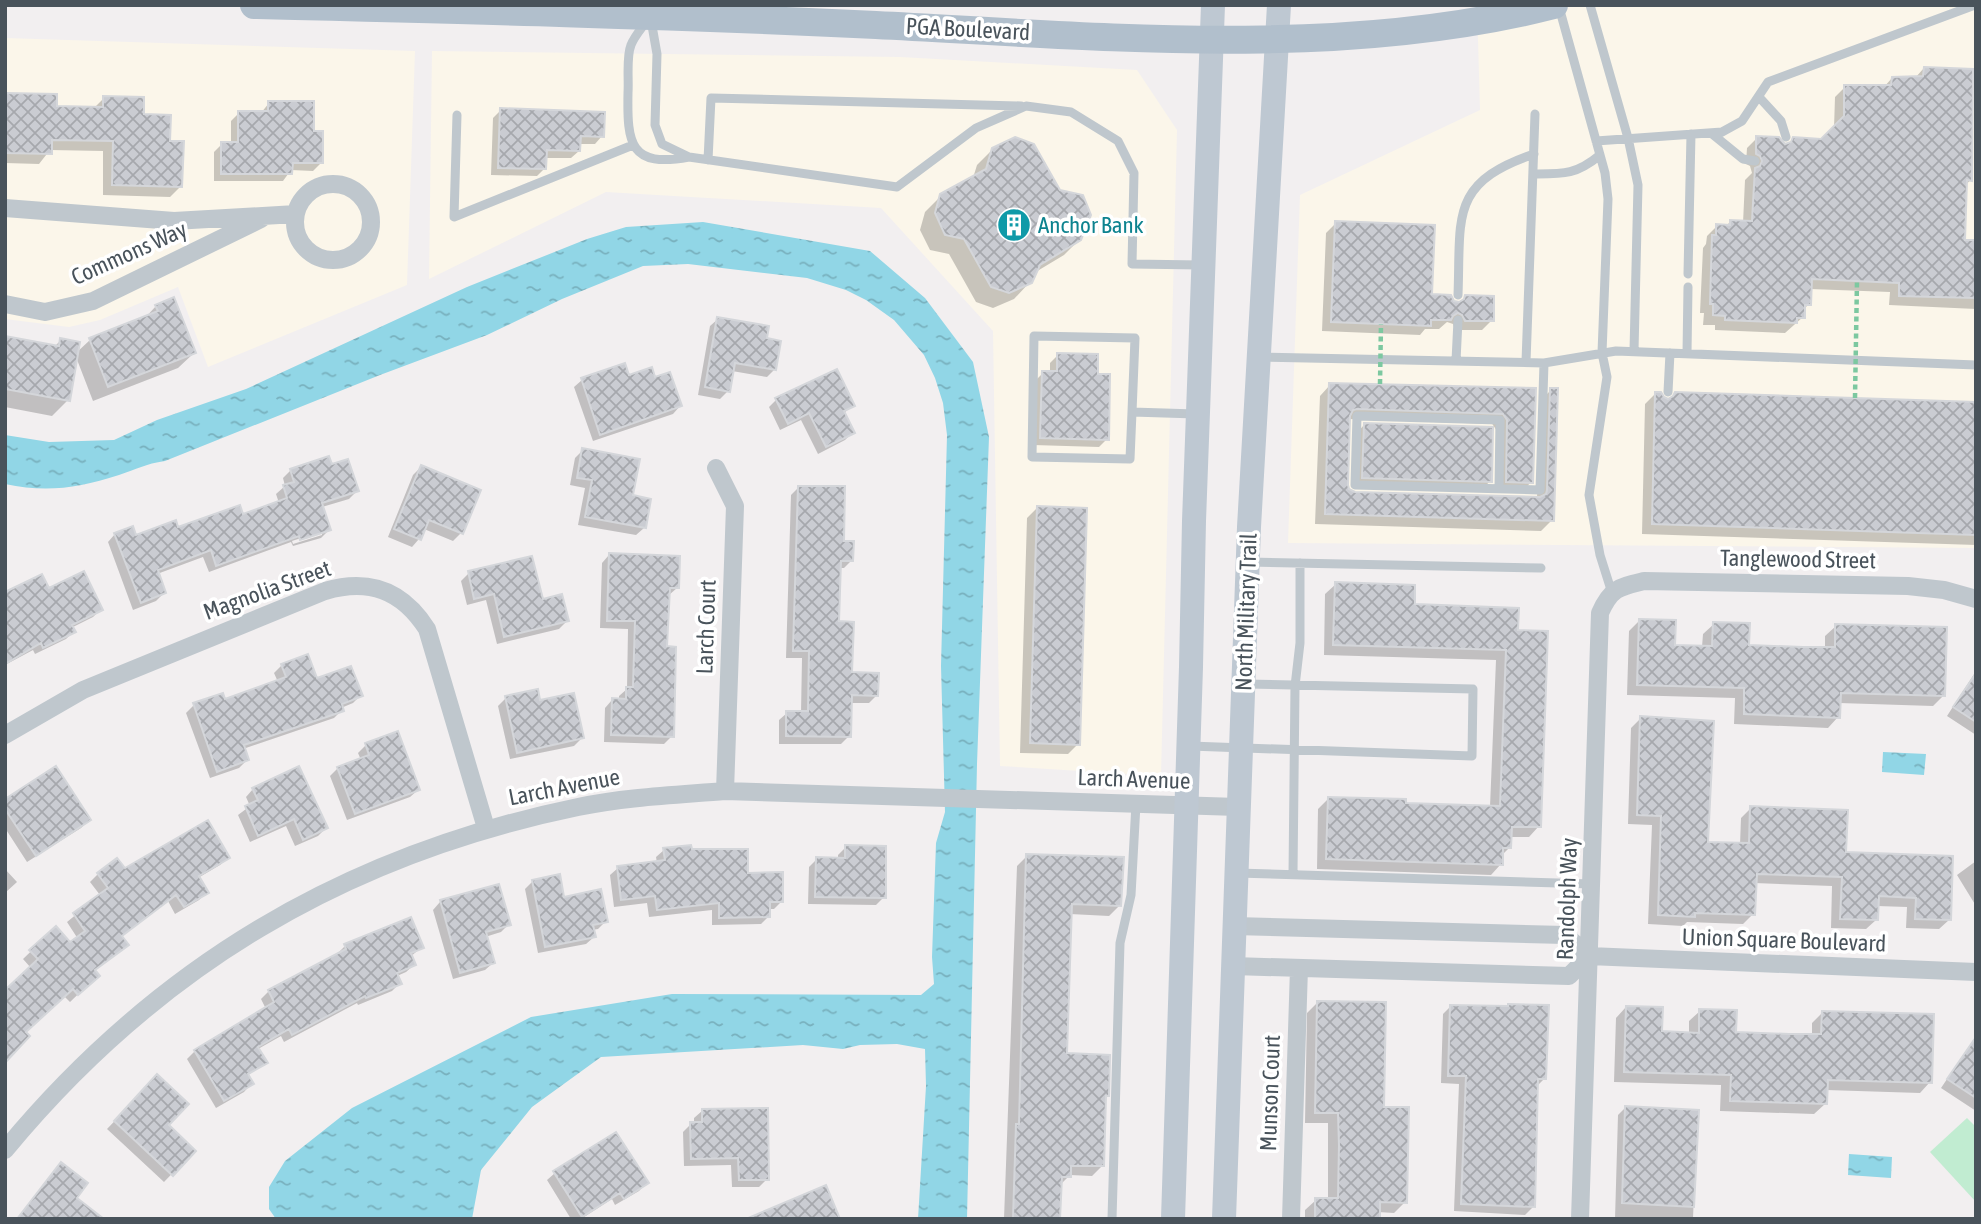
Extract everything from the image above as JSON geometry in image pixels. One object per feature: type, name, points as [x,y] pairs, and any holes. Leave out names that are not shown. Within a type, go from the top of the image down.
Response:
[{"type":"main road","name":"PGA Boulevard","points":[[254,5],[654,10],[1211,39],[1344,38],[1510,16],[1556,5]]},
{"type":"main road","points":[[1173,1219],[1213,5]]},
{"type":"main road","name":"North Military Trail","points":[[1224,1219],[1248,562],[1279,5]]},
{"type":"street","points":[[326,185],[342,185],[355,191],[365,202],[371,216],[370,231],[365,244],[354,254],[340,260],[325,260],[311,253],[301,243],[295,229],[296,214],[302,201],[313,190],[326,185]]},
{"type":"street","name":"Commons Way","points":[[5,208],[174,221],[296,214]]},
{"type":"street","name":"Commons Way","points":[[5,304],[45,312],[93,301],[267,216]]},
{"type":"street","name":"Larch Court","points":[[716,468],[735,506],[725,792]]},
{"type":"street","name":"Tanglewood Street","points":[[1615,590],[1644,581],[1908,586],[1944,590],[1976,599]]},
{"type":"street","name":"Magnolia Street","points":[[5,734],[83,690],[325,591],[357,585],[382,589],[408,605],[427,629],[486,828]]},
{"type":"street","name":"Randolph Way","points":[[1580,1219],[1600,613],[1606,598],[1615,590]]},
{"type":"street","name":"Larch Avenue","points":[[5,1150],[77,1070],[128,1022],[225,948],[285,912],[347,880],[412,853],[486,828],[580,806],[650,796],[725,792],[1238,807]]},
{"type":"street","points":[[1233,966],[1569,976],[1589,956],[1565,935],[1234,926]]},
{"type":"street","name":"Union Square Boulevard","points":[[1589,956],[1976,972]]},
{"type":"street","name":"Munson Court","points":[[1291,1219],[1299,968]]},
{"type":"lane","points":[[1556,5],[1600,155],[1608,199],[1602,353],[1607,377],[1589,495],[1600,555],[1615,590]]},
{"type":"lane","points":[[1590,5],[1628,138],[1638,186],[1634,351]]},
{"type":"lane","points":[[1596,141],[1722,132],[1742,121],[1768,82],[1975,5]]},
{"type":"lane","points":[[654,10],[630,46],[628,129],[633,145],[649,159],[665,162],[689,157]]},
{"type":"lane","points":[[654,10],[657,54],[656,125],[662,144],[689,157],[897,187],[976,128],[1026,106]]},
{"type":"lane","points":[[1759,97],[1781,121],[1786,137]]},
{"type":"lane","points":[[708,160],[711,98],[1026,106],[1071,113],[1118,141],[1134,173],[1132,264],[1203,265]]},
{"type":"lane","points":[[1526,362],[1535,114]]},
{"type":"lane","points":[[457,115],[454,217],[633,145]]},
{"type":"lane","points":[[1711,133],[1743,159],[1755,161]]},
{"type":"lane","points":[[1688,274],[1691,134]]},
{"type":"lane","points":[[1458,295],[1460,225],[1468,196],[1485,176],[1505,163],[1534,153]]},
{"type":"lane","points":[[1533,174],[1563,174],[1583,169],[1600,155]]},
{"type":"lane","points":[[1687,354],[1688,288]]},
{"type":"lane","points":[[1457,361],[1458,320]]},
{"type":"lane","points":[[1034,336],[1135,338],[1132,412],[1130,459],[1032,457],[1034,336]]},
{"type":"lane","points":[[1260,357],[1544,363],[1616,351],[1634,351],[1976,365]]},
{"type":"lane","points":[[1668,392],[1670,353]]},
{"type":"lane","points":[[1499,488],[1500,420],[1357,416],[1355,485],[1540,490],[1544,363]]},
{"type":"lane","points":[[1132,412],[1198,414]]},
{"type":"lane","points":[[1248,562],[1541,568]]},
{"type":"lane","points":[[1293,874],[1295,686],[1300,643],[1300,563]]},
{"type":"lane","points":[[1189,746],[1472,755],[1473,689],[1244,684]]},
{"type":"lane","points":[[1112,1219],[1120,943],[1131,895],[1136,804]]},
{"type":"lane","points":[[1236,873],[1592,884]]},
{"type":"path","points":[[1855,398],[1857,281]]},
{"type":"path","points":[[1380,384],[1381,324]]},
{"type":"shaded area","points":[[1477,5],[1976,5],[1976,548],[1288,543],[1300,195],[1480,110]]},
{"type":"shaded area","points":[[5,38],[415,51],[407,285],[208,367],[178,287],[100,320],[69,327],[5,319]]},
{"type":"shaded area","points":[[432,51],[900,57],[1137,70],[1177,130],[1161,776],[1000,766],[993,331],[881,208],[606,192],[429,279]]},
{"type":"green space","points":[[1967,1118],[1976,1127],[1976,1202],[1930,1152]]},
{"type":"water","points":[[703,222],[870,251],[925,298],[973,362],[989,437],[977,764],[967,1219],[918,1219],[926,1086],[925,1049],[897,1044],[860,1045],[843,1049],[803,1045],[601,1057],[532,1107],[481,1170],[472,1219],[276,1219],[269,1209],[269,1187],[285,1161],[352,1108],[531,1017],[672,994],[921,995],[934,984],[932,957],[936,843],[945,812],[941,666],[947,435],[943,403],[935,378],[924,355],[894,320],[866,300],[846,290],[807,278],[688,264],[643,266],[562,299],[487,335],[165,461],[104,479],[49,489],[5,484],[5,435],[49,442],[114,440],[157,420],[246,389],[467,287],[587,239],[626,227]]},
{"type":"water","points":[[1883,752],[1926,754],[1924,775],[1882,772]]},
{"type":"water","points":[[1849,1154],[1892,1157],[1891,1178],[1848,1175]]},
{"type":"building","points":[[1924,67],[1973,69],[1972,181],[1967,180],[1965,240],[1976,240],[1976,298],[1899,296],[1899,283],[1812,279],[1811,305],[1805,305],[1805,318],[1797,318],[1797,323],[1725,320],[1725,316],[1713,315],[1713,304],[1710,304],[1712,235],[1716,235],[1716,224],[1730,225],[1730,220],[1752,221],[1755,168],[1760,166],[1762,161],[1756,154],[1756,136],[1779,137],[1785,144],[1791,142],[1793,137],[1821,139],[1844,116],[1844,85],[1891,85],[1892,77],[1923,76]]},
{"type":"building","points":[[5,93],[57,94],[57,106],[103,107],[103,96],[144,97],[144,114],[171,115],[170,141],[184,141],[182,187],[112,185],[113,141],[52,140],[52,154],[5,153]]},
{"type":"building","points":[[268,101],[314,101],[314,131],[323,131],[323,163],[293,163],[292,174],[221,174],[221,142],[238,142],[238,111],[268,111]]},
{"type":"building","points":[[500,108],[605,112],[604,137],[581,136],[580,151],[547,150],[546,169],[498,168]]},
{"type":"building","name":"Anchor Bank","points":[[1015,137],[1034,144],[1060,190],[1083,195],[1091,215],[1081,240],[1040,265],[1032,283],[1009,293],[991,287],[964,239],[945,235],[935,213],[940,194],[986,169],[992,148]]},
{"type":"building","points":[[1335,221],[1435,225],[1432,294],[1451,295],[1454,301],[1459,302],[1465,295],[1494,296],[1494,321],[1465,321],[1458,313],[1451,320],[1431,320],[1431,326],[1331,322]]},
{"type":"building","points":[[174,297],[196,353],[108,387],[89,338],[158,311],[155,305]]},
{"type":"building","points":[[717,317],[769,326],[767,338],[781,341],[776,370],[735,363],[730,392],[705,387]]},
{"type":"building","points":[[5,336],[59,346],[60,338],[80,342],[70,401],[5,389]]},
{"type":"building","points":[[1057,353],[1098,354],[1098,374],[1110,374],[1109,440],[1040,438],[1042,371],[1057,371]]},
{"type":"building","points":[[625,363],[629,375],[652,367],[655,377],[670,372],[682,406],[600,435],[581,378]]},
{"type":"building","points":[[837,369],[855,406],[844,411],[855,433],[826,447],[809,413],[788,424],[775,398]]},
{"type":"building","points":[[1329,383],[1536,388],[1533,483],[1506,482],[1507,420],[1503,414],[1357,409],[1353,410],[1350,416],[1348,485],[1349,489],[1355,492],[1540,497],[1546,494],[1547,490],[1550,388],[1558,388],[1554,521],[1325,514]]},
{"type":"building","points":[[1655,392],[1661,392],[1668,399],[1675,392],[1976,402],[1976,535],[1652,524]]},
{"type":"building","points":[[1364,423],[1493,427],[1492,482],[1362,478]]},
{"type":"building","points":[[582,448],[640,459],[633,495],[651,499],[646,528],[585,517],[592,480],[577,478]]},
{"type":"building","points":[[329,456],[332,464],[348,459],[359,491],[322,503],[331,530],[300,540],[299,536],[216,566],[211,550],[158,570],[166,593],[141,603],[114,533],[133,526],[136,535],[176,520],[178,527],[240,505],[243,514],[287,498],[283,485],[294,482],[290,469]]},
{"type":"building","points":[[421,465],[481,490],[463,534],[429,520],[421,540],[394,529]]},
{"type":"building","points":[[798,486],[845,486],[844,541],[854,541],[853,561],[841,561],[839,621],[854,622],[852,672],[879,673],[878,696],[852,695],[851,737],[786,736],[786,711],[808,711],[809,651],[793,651]]},
{"type":"building","points":[[1037,506],[1087,508],[1080,745],[1030,743]]},
{"type":"building","points":[[609,553],[680,556],[679,588],[670,588],[667,646],[676,647],[674,737],[611,735],[612,698],[626,699],[626,687],[633,687],[635,621],[607,621]]},
{"type":"building","points":[[532,556],[543,599],[562,594],[569,621],[504,637],[494,594],[474,599],[468,571]]},
{"type":"building","points":[[84,571],[103,610],[72,625],[76,632],[43,648],[41,643],[5,664],[5,592],[42,574],[49,588]]},
{"type":"building","points":[[1335,582],[1415,585],[1415,604],[1519,608],[1518,630],[1548,631],[1541,827],[1512,827],[1511,848],[1503,848],[1503,865],[1326,859],[1328,797],[1500,806],[1506,650],[1333,645]]},
{"type":"building","points":[[1639,619],[1676,620],[1675,645],[1712,646],[1713,622],[1750,623],[1749,645],[1803,647],[1835,647],[1835,624],[1947,627],[1945,696],[1841,693],[1840,718],[1744,714],[1744,688],[1637,685]]},
{"type":"building","points":[[308,654],[317,678],[351,666],[363,696],[342,704],[344,711],[244,745],[249,760],[217,772],[193,703],[223,693],[225,699],[286,677],[281,664]]},
{"type":"building","points":[[1976,673],[1976,722],[1953,707]]},
{"type":"building","points":[[538,689],[540,700],[574,693],[584,738],[517,753],[505,696]]},
{"type":"building","points":[[1640,716],[1714,721],[1708,842],[1749,843],[1750,806],[1848,810],[1846,852],[1953,856],[1951,920],[1915,919],[1916,898],[1879,896],[1878,920],[1840,919],[1842,877],[1757,874],[1755,915],[1658,915],[1661,816],[1637,815]]},
{"type":"building","points":[[398,731],[420,790],[355,814],[337,767],[369,755],[365,743]]},
{"type":"building","points":[[56,766],[91,820],[36,856],[5,809],[5,799]]},
{"type":"building","points":[[299,766],[328,828],[303,840],[294,819],[258,836],[245,806],[258,800],[252,788]]},
{"type":"building","points":[[208,820],[230,858],[199,876],[209,893],[184,907],[176,895],[122,936],[129,945],[95,970],[100,976],[78,995],[73,989],[26,1032],[30,1036],[5,1063],[5,990],[38,959],[29,950],[56,926],[70,942],[85,931],[73,913],[108,888],[97,873],[117,858],[125,868]]},
{"type":"building","points":[[691,845],[692,849],[748,849],[748,873],[783,872],[783,902],[770,902],[770,917],[719,918],[719,903],[657,910],[655,896],[621,900],[617,866],[665,860],[663,848]]},
{"type":"building","points":[[845,845],[886,846],[886,898],[815,897],[816,857],[845,858]]},
{"type":"building","points":[[1026,854],[1124,857],[1121,906],[1072,904],[1067,1053],[1110,1055],[1109,1096],[1106,1096],[1104,1166],[1071,1166],[1071,1177],[1062,1177],[1060,1219],[1013,1219],[1016,1124],[1019,1124]]},
{"type":"building","points":[[560,874],[564,897],[601,889],[608,922],[593,925],[596,937],[545,947],[532,880]]},
{"type":"building","points":[[499,884],[511,925],[486,932],[495,963],[460,973],[440,900]]},
{"type":"building","points":[[411,917],[424,948],[411,953],[416,965],[397,973],[402,984],[366,998],[365,996],[292,1035],[289,1029],[258,1047],[268,1063],[248,1074],[254,1084],[224,1101],[194,1050],[274,1002],[268,990],[346,949],[344,944]]},
{"type":"building","points":[[1317,1001],[1386,1002],[1384,1107],[1409,1107],[1407,1203],[1380,1202],[1380,1219],[1315,1219],[1315,1198],[1338,1198],[1339,1145],[1338,1113],[1315,1113]]},
{"type":"building","points":[[1450,1005],[1549,1005],[1546,1079],[1538,1079],[1535,1207],[1461,1204],[1466,1076],[1448,1076]]},
{"type":"building","points":[[1626,1006],[1663,1007],[1662,1031],[1699,1033],[1699,1009],[1737,1010],[1736,1032],[1789,1034],[1821,1034],[1822,1011],[1934,1014],[1932,1083],[1828,1080],[1827,1104],[1730,1101],[1731,1075],[1624,1072]]},
{"type":"building","points":[[1976,1037],[1976,1098],[1947,1079]]},
{"type":"building","points":[[157,1074],[189,1104],[169,1125],[196,1151],[173,1176],[114,1121]]},
{"type":"building","points":[[1625,1106],[1699,1110],[1694,1207],[1622,1203]]},
{"type":"building","points":[[768,1108],[769,1180],[739,1180],[738,1158],[691,1159],[690,1122],[702,1122],[702,1109]]},
{"type":"building","points":[[616,1132],[649,1183],[624,1199],[620,1193],[582,1217],[553,1171]]},
{"type":"building","points":[[61,1162],[88,1183],[77,1198],[104,1219],[17,1219]]},
{"type":"building","points":[[826,1185],[840,1219],[746,1219]]},
{"type":"place","name":"Anchor Bank","points":[[1014,225]]}]
